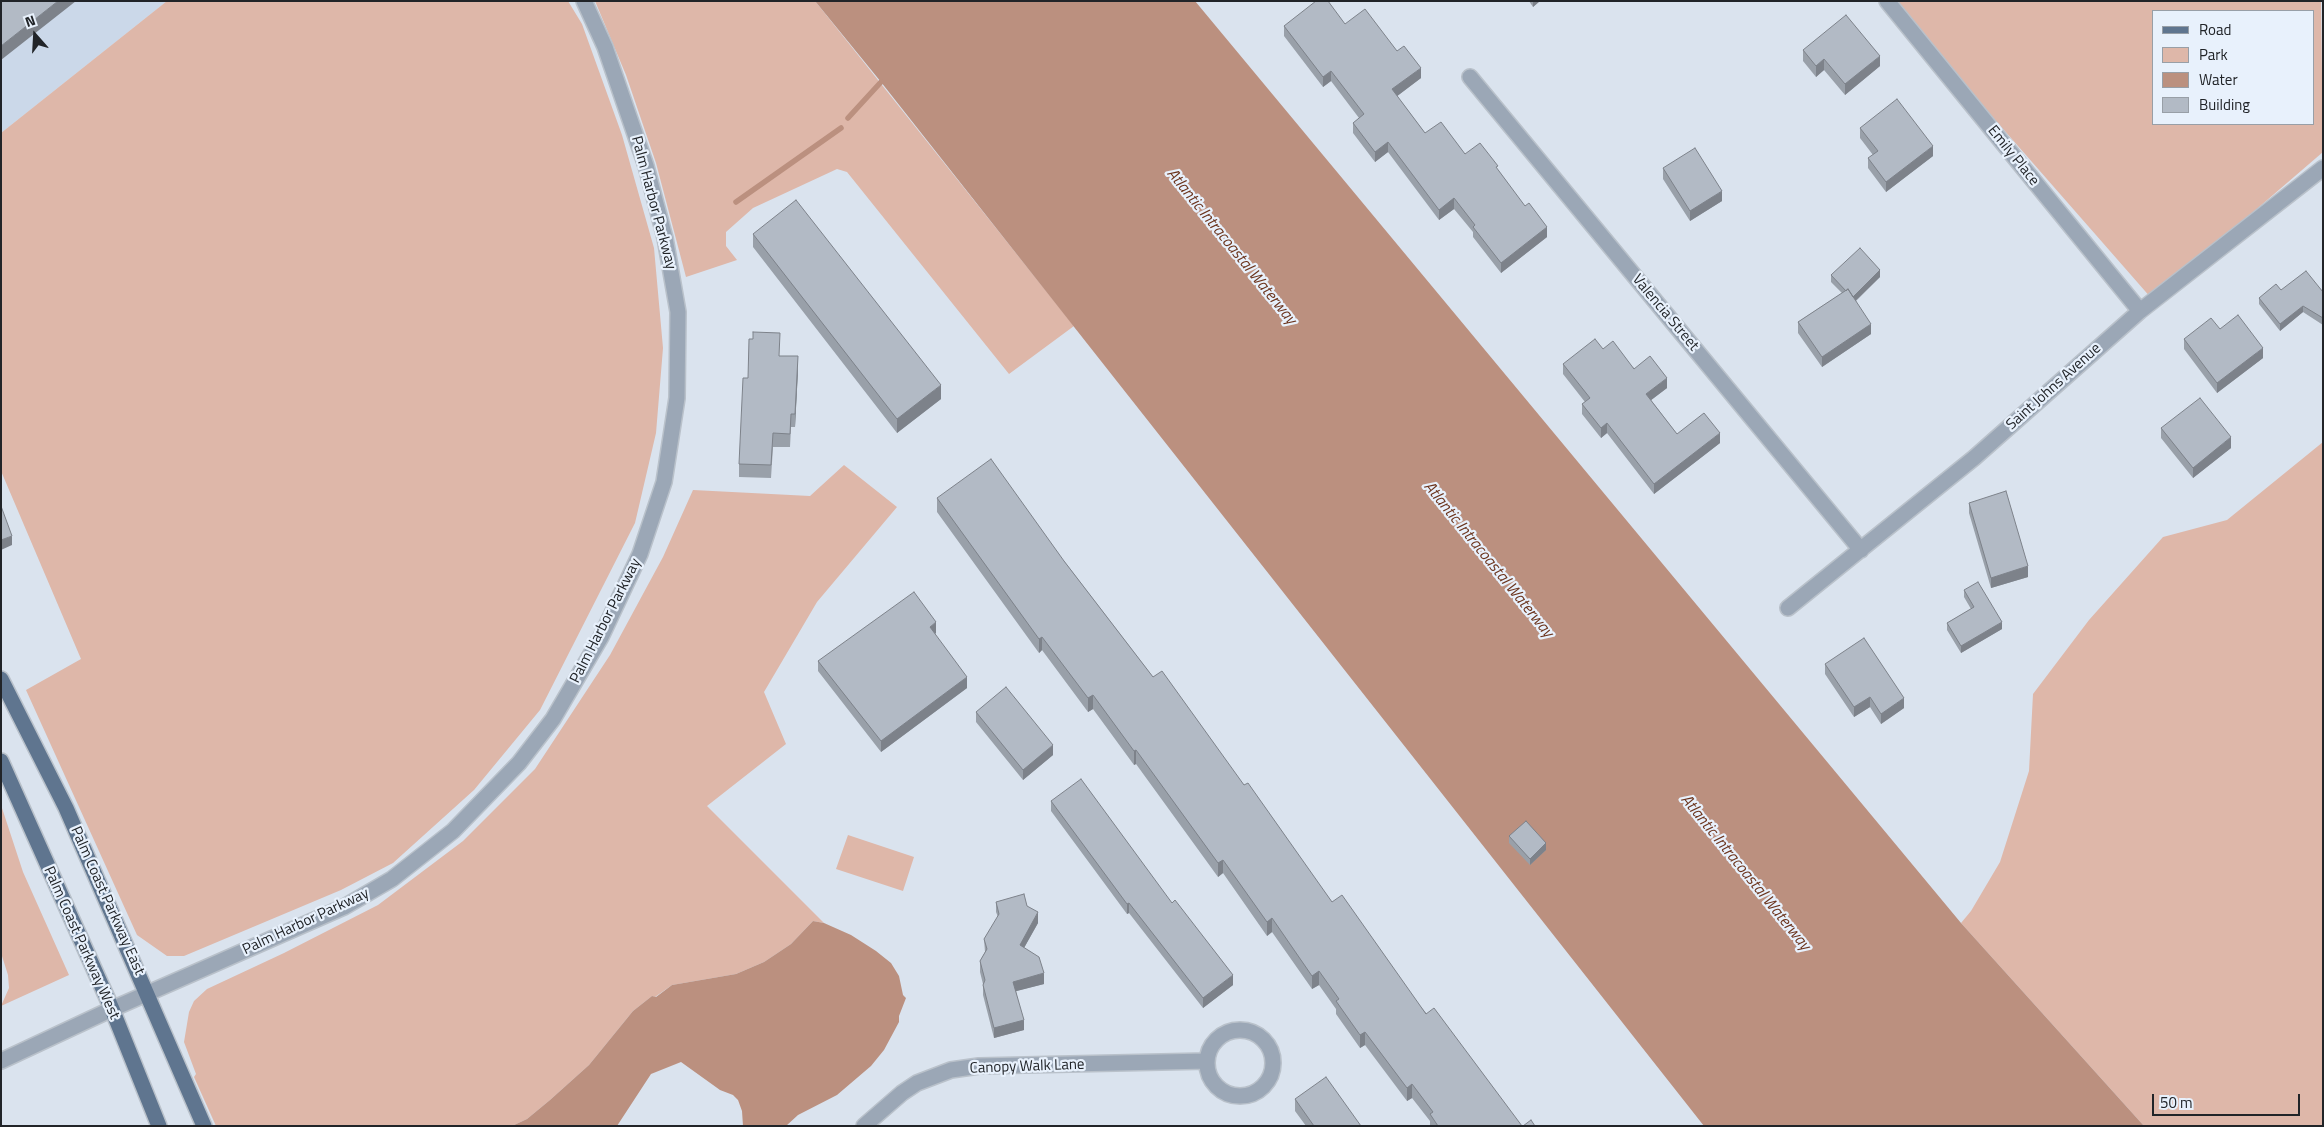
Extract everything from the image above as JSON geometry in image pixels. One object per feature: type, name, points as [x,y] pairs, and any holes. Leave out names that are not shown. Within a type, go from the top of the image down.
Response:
[{"type":"main road","name":"Palm Coast Parkway East","points":[[1,679],[66,808],[148,993],[204,1126]]},
{"type":"main road","name":"Palm Coast Parkway West","points":[[1,761],[112,1008],[159,1126]]},
{"type":"street","name":"Palm Harbor Parkway","points":[[1,1062],[112,1008],[344,907],[392,879],[453,831],[519,763],[553,720],[601,637],[640,554],[664,482],[677,398],[678,312],[665,238],[646,166],[605,47],[584,1]]},
{"type":"street","name":"Emily Place","points":[[1887,1],[2140,311]]},
{"type":"street","name":"Valencia Street","points":[[1470,77],[1861,550]]},
{"type":"street","name":"Saint Johns Avenue","points":[[1788,608],[1974,458],[2140,311],[2323,168]]},
{"type":"street","points":[[1243,1030],[1256,1034],[1266,1042],[1273,1053],[1274,1066],[1270,1078],[1262,1089],[1251,1096],[1238,1097],[1225,1094],[1215,1086],[1208,1074],[1207,1061],[1210,1048],[1218,1038],[1230,1032],[1243,1030]]},
{"type":"street","name":"Canopy Walk Lane","points":[[864,1126],[902,1093],[917,1083],[951,1070],[979,1066],[1207,1061]]},
{"type":"shaded area","points":[[1,1],[167,1],[1,133]]},
{"type":"green space","points":[[167,1],[568,1],[582,24],[622,135],[654,248],[663,348],[656,433],[635,523],[540,710],[474,790],[393,863],[341,890],[184,956],[167,956],[137,935],[26,690],[81,659],[1,471],[1,133]]},
{"type":"green space","points":[[595,1],[815,1],[1074,326],[1009,374],[847,172],[837,169],[753,208],[726,232],[726,246],[737,260],[686,277],[656,163],[626,75]]},
{"type":"green space","points":[[1891,1],[2321,1],[2323,152],[2152,299]]},
{"type":"green space","points":[[2323,442],[2323,1126],[2144,1126],[1961,923],[1971,911],[2000,862],[2029,771],[2033,694],[2089,620],[2163,537],[2227,520]]},
{"type":"green space","points":[[844,465],[897,507],[817,602],[764,692],[786,744],[707,806],[824,923],[813,921],[791,944],[764,962],[736,974],[672,985],[655,997],[652,996],[633,1011],[589,1065],[527,1119],[512,1126],[216,1126],[194,1077],[196,1074],[184,1042],[189,1012],[194,1001],[207,989],[284,953],[378,905],[463,841],[535,769],[610,655],[663,557],[693,490],[810,496]]},
{"type":"green space","points":[[1,805],[23,872],[69,975],[1,1006],[9,988],[8,975],[1,953]]},
{"type":"green space","points":[[848,835],[914,857],[903,891],[836,869]]},
{"type":"water","name":"Atlantic Intracoastal Waterway","points":[[815,1],[1195,1],[1961,923],[2144,1126],[1704,1126],[881,82]]},
{"type":"water","points":[[813,921],[824,923],[851,935],[891,963],[899,976],[903,995],[906,998],[899,1016],[899,1022],[884,1050],[871,1066],[837,1095],[798,1115],[786,1126],[743,1126],[742,1111],[738,1100],[733,1095],[720,1090],[681,1062],[651,1074],[617,1126],[512,1126],[527,1119],[589,1065],[633,1011],[652,996],[656,997],[672,985],[736,974],[764,962],[791,944]]},
{"type":"building","points":[[1,1],[58,1],[1,46]]},
{"type":"building","points":[[1316,1],[1328,1],[1345,24],[1365,9],[1397,51],[1404,46],[1421,68],[1392,89],[1425,133],[1441,122],[1465,154],[1480,143],[1525,206],[1529,203],[1547,227],[1501,263],[1473,227],[1475,225],[1454,198],[1439,210],[1388,142],[1375,152],[1353,123],[1364,114],[1331,71],[1323,77],[1284,26]]},
{"type":"building","points":[[1846,15],[1880,56],[1845,84],[1824,59],[1816,66],[1803,50]]},
{"type":"building","points":[[1897,99],[1933,146],[1886,182],[1868,158],[1878,151],[1860,128]]},
{"type":"building","points":[[1695,148],[1722,191],[1690,211],[1663,168]]},
{"type":"building","points":[[796,200],[941,385],[897,419],[753,234]]},
{"type":"building","points":[[1860,248],[1880,270],[1853,297],[1848,289],[1846,291],[1831,275]]},
{"type":"building","points":[[2306,271],[2323,292],[2323,318],[2303,306],[2280,324],[2259,298],[2276,284],[2281,290]]},
{"type":"building","points":[[1848,289],[1871,324],[1822,357],[1798,322]]},
{"type":"building","points":[[2238,315],[2263,348],[2217,383],[2184,339],[2211,318],[2220,329]]},
{"type":"building","points":[[753,332],[780,333],[779,356],[798,356],[795,414],[791,414],[790,434],[773,433],[771,465],[739,464],[743,378],[748,378],[749,339],[753,339]]},
{"type":"building","points":[[1595,339],[1603,349],[1613,341],[1634,369],[1650,356],[1667,378],[1646,394],[1677,434],[1704,413],[1720,433],[1654,484],[1607,423],[1601,428],[1582,404],[1590,398],[1563,364]]},
{"type":"building","points":[[2200,398],[2231,437],[2193,468],[2161,428]]},
{"type":"building","points":[[991,459],[1064,561],[1153,677],[1162,671],[1244,785],[1248,783],[1332,902],[1342,895],[1426,1014],[1434,1008],[1522,1126],[1438,1126],[1430,1114],[1433,1112],[1412,1084],[1407,1088],[1365,1032],[1360,1035],[1336,1001],[1339,999],[1319,971],[1312,976],[1272,918],[1267,922],[1223,860],[1218,863],[1136,750],[1134,751],[1093,695],[1088,698],[1042,637],[1039,639],[937,498]]},
{"type":"building","points":[[2006,491],[2028,566],[1991,578],[1969,503]]},
{"type":"building","points":[[1,506],[12,536],[1,540]]},
{"type":"building","points":[[1978,582],[2002,622],[1961,646],[1947,623],[1974,607],[1964,590]]},
{"type":"building","points":[[914,592],[936,622],[930,627],[967,677],[881,741],[818,661]]},
{"type":"building","points":[[1864,638],[1904,698],[1881,714],[1870,697],[1854,707],[1825,664]]},
{"type":"building","points":[[1006,687],[1053,745],[1023,770],[976,712]]},
{"type":"building","points":[[1081,779],[1172,903],[1175,900],[1233,975],[1203,998],[1129,903],[1127,904],[1051,801]]},
{"type":"building","points":[[1526,821],[1546,843],[1530,859],[1509,836]]},
{"type":"building","points":[[1024,894],[1027,906],[1038,912],[1020,945],[1039,957],[1044,973],[1013,982],[1024,1020],[994,1028],[983,985],[985,980],[980,961],[987,949],[984,939],[999,914],[996,902]]},
{"type":"building","points":[[1326,1077],[1361,1126],[1314,1126],[1295,1099]]},
{"type":"building","points":[[1531,1120],[1535,1126],[1523,1126]]},
{"type":"waterway","points":[[848,118],[881,82]]},
{"type":"waterway","points":[[736,202],[841,128]]}]
